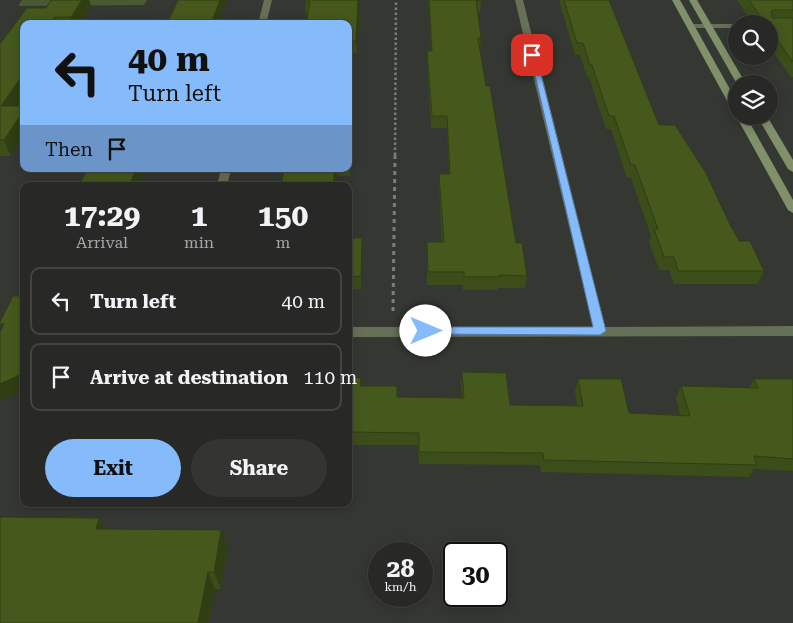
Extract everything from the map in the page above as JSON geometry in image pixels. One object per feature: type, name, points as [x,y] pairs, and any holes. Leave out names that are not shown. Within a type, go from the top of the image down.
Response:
[{"type":"street","points":[[263,20],[268,0]]},
{"type":"street","points":[[519,0],[600,331]]},
{"type":"street","points":[[676,0],[728,93]]},
{"type":"street","points":[[692,0],[737,75]]},
{"type":"street","points":[[691,26],[728,26]]},
{"type":"street","points":[[746,125],[793,210]]},
{"type":"street","points":[[767,125],[793,169]]},
{"type":"street","points":[[352,332],[793,331]]},
{"type":"path","points":[[393,312],[396,0]]},
{"type":"green space","points":[[22,0],[147,0],[144,5],[18,6]]},
{"type":"building","points":[[51,0],[82,0],[71,17],[55,17],[53,20],[20,20],[20,79],[1,106],[20,106],[20,116],[4,140],[0,140],[0,44],[27,8],[46,8]]},
{"type":"building","points":[[178,0],[220,0],[212,20],[169,20]]},
{"type":"building","points":[[305,0],[358,0],[356,41],[352,41],[352,20],[307,20],[310,2],[305,2]]},
{"type":"building","points":[[429,0],[476,0],[481,38],[478,38],[486,86],[490,86],[516,243],[522,243],[527,276],[464,277],[464,272],[428,272],[427,242],[444,242],[439,174],[450,174],[447,116],[432,116],[427,51],[432,51]]},
{"type":"building","points":[[564,0],[609,0],[659,125],[675,125],[706,173],[739,241],[750,241],[764,271],[678,271],[674,257],[664,257],[654,229],[658,229],[635,165],[631,165],[614,116],[609,116],[583,43],[577,43]]},
{"type":"building","points":[[749,0],[793,0],[793,10],[773,10],[772,15],[760,15]]},
{"type":"building","points":[[778,18],[793,18],[793,62],[778,41]]},
{"type":"building","points":[[86,172],[135,172],[131,182],[81,182]]},
{"type":"building","points":[[283,172],[335,172],[333,182],[282,182]]},
{"type":"building","points":[[352,238],[362,238],[361,276],[352,277]]},
{"type":"building","points":[[13,296],[20,296],[20,375],[0,384],[0,332],[4,324],[0,324]]},
{"type":"building","points":[[462,372],[506,373],[510,405],[583,406],[578,379],[621,379],[629,413],[690,416],[681,386],[758,388],[754,379],[793,379],[793,459],[754,456],[757,465],[544,460],[543,453],[419,452],[419,433],[352,432],[352,378],[361,378],[360,386],[397,386],[397,397],[464,398]]},
{"type":"building","points":[[0,517],[99,518],[96,529],[221,530],[214,572],[208,572],[198,623],[0,623]]},
{"type":"route","points":[[426,331],[600,331],[532,55]]}]
